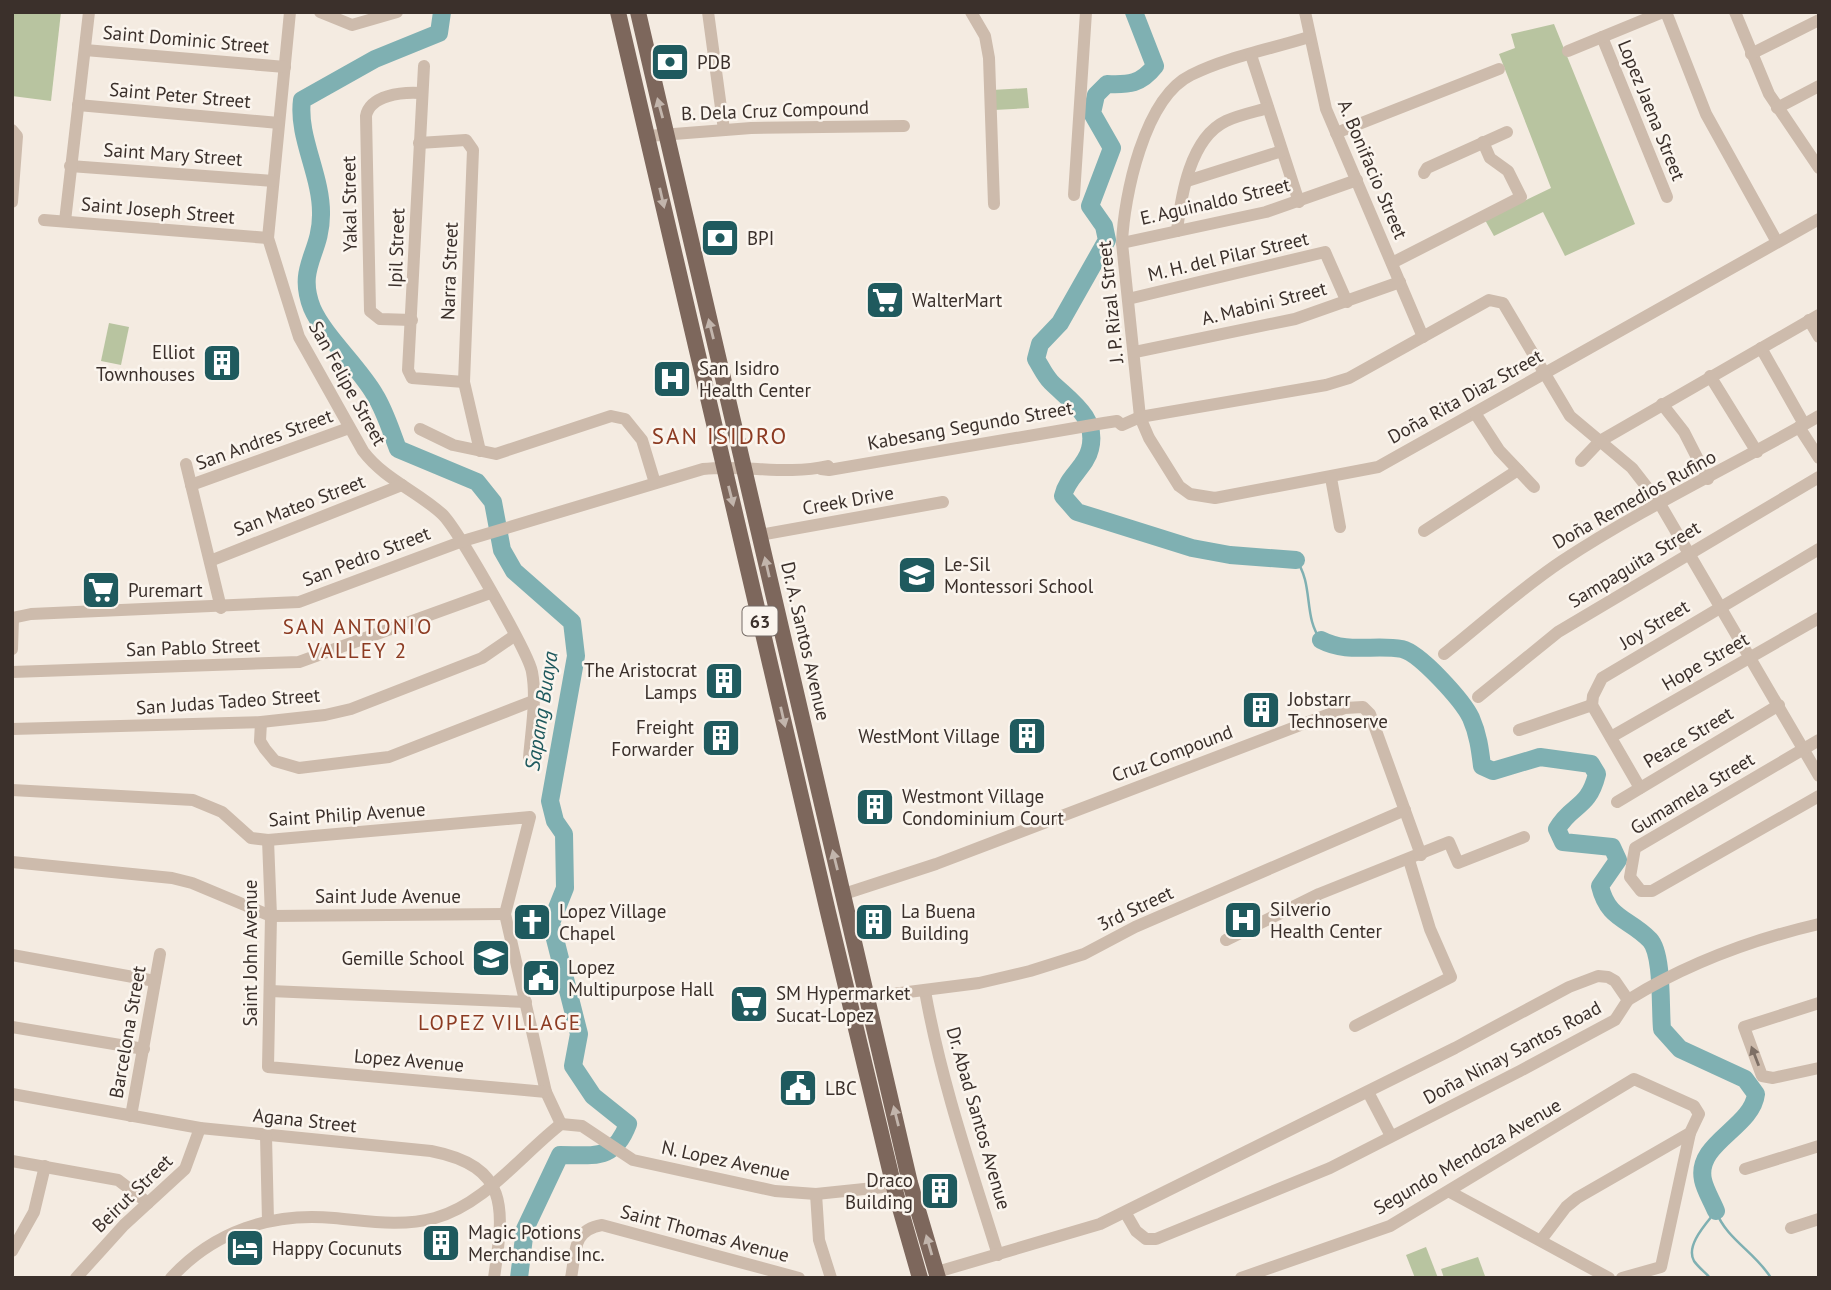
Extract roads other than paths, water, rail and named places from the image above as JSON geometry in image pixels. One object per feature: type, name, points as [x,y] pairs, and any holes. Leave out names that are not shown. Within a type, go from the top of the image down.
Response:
[{"type":"main road","name":"Dr. A. Santos Avenue","points":[[618,12],[828,912],[902,1185],[938,1275]]},
{"type":"main road","name":"Dr. A. Santos Avenue","points":[[638,12],[742,468],[869,997],[920,1278]]},
{"type":"main road","points":[[828,912],[845,901]]},
{"type":"street","points":[[65,221],[89,12]]},
{"type":"street","name":"San Felipe Street","points":[[290,12],[268,239],[294,326],[349,428],[373,464],[445,517],[463,541],[530,662],[533,702],[529,758]]},
{"type":"street","points":[[320,12],[340,16],[352,25],[397,12]]},
{"type":"street","points":[[708,12],[724,131]]},
{"type":"street","points":[[971,12],[985,36],[989,58],[994,204]]},
{"type":"street","points":[[1074,195],[1086,12]]},
{"type":"street","name":"A. Bonifacio Street","points":[[1305,12],[1319,86],[1423,337]]},
{"type":"street","points":[[1664,12],[1706,114],[1777,242]]},
{"type":"street","name":"Lopez Jaena Street","points":[[1568,51],[1664,12]]},
{"type":"street","points":[[1735,12],[1751,54],[1777,108],[1814,152],[1819,168]]},
{"type":"street","points":[[1751,54],[1819,20]]},
{"type":"street","name":"J. P. Rizal Street","points":[[1123,420],[1135,352],[1122,243],[1122,221],[1132,170],[1159,110],[1189,76],[1309,37]]},
{"type":"street","name":"Lopez Jaena Street","points":[[1602,37],[1667,197]]},
{"type":"street","name":"Saint Dominic Street","points":[[85,50],[285,68]]},
{"type":"street","points":[[1251,55],[1299,202]]},
{"type":"street","name":"Ipil Street","points":[[424,66],[420,93],[408,370],[412,378],[464,382]]},
{"type":"street","points":[[1336,132],[1499,69]]},
{"type":"street","points":[[1777,108],[1819,86]]},
{"type":"street","name":"Yakal Street","points":[[412,320],[380,319],[370,312],[366,116],[368,107],[374,101],[405,92],[420,93]]},
{"type":"street","name":"Saint Peter Street","points":[[78,105],[279,123]]},
{"type":"street","points":[[1177,231],[1187,181],[1208,135],[1225,121],[1268,108]]},
{"type":"street","name":"B. Dela Cruz Compound","points":[[648,136],[666,133],[904,126]]},
{"type":"street","points":[[12,202],[14,131]]},
{"type":"street","points":[[1424,173],[1427,168],[1507,132]]},
{"type":"street","name":"Narra Street","points":[[419,143],[466,141],[473,150],[464,382],[480,450]]},
{"type":"street","points":[[1392,263],[1521,197],[1508,170],[1490,158],[1483,142]]},
{"type":"street","points":[[1187,181],[1282,151]]},
{"type":"street","name":"Saint Mary Street","points":[[70,166],[273,181]]},
{"type":"street","name":"E. Aguinaldo Street","points":[[1122,243],[1266,212],[1357,180]]},
{"type":"street","name":"Doña Rita Diaz Street","points":[[1123,420],[1179,486],[1190,494],[1215,498],[1378,467],[1819,219]]},
{"type":"street","name":"Saint Joseph Street","points":[[44,220],[268,239]]},
{"type":"street","name":"M. H. del Pilar Street","points":[[1128,299],[1325,252],[1347,302]]},
{"type":"street","name":"A. Mabini Street","points":[[1135,352],[1296,319],[1400,282]]},
{"type":"street","name":"Kabesang Segundo Street","points":[[723,467],[771,472],[826,468],[1326,385],[1365,371],[1489,300],[1503,303],[1570,416],[1600,441]]},
{"type":"street","points":[[1581,461],[1600,441],[1814,317],[1819,337]]},
{"type":"street","points":[[1761,348],[1819,458]]},
{"type":"street","points":[[1710,376],[1757,452]]},
{"type":"street","points":[[1662,404],[1684,432],[1708,479]]},
{"type":"street","points":[[1475,413],[1499,450],[1534,487]]},
{"type":"street","points":[[420,429],[453,446],[496,454],[611,416],[625,419],[642,440],[655,483]]},
{"type":"street","name":"Doña Remedios Rufino","points":[[1444,654],[1560,562],[1819,416]]},
{"type":"street","name":"San Andres Street","points":[[191,485],[349,428]]},
{"type":"street","points":[[1600,441],[1643,479],[1660,504],[1752,656],[1819,776]]},
{"type":"street","points":[[186,464],[221,608]]},
{"type":"street","name":"San Pedro Street","points":[[12,618],[31,614],[221,608],[299,602],[506,526],[703,469],[723,467]]},
{"type":"street","points":[[1424,531],[1518,470]]},
{"type":"street","name":"Sampaguita Street","points":[[1478,697],[1558,632],[1819,477]]},
{"type":"street","points":[[1331,478],[1340,527]]},
{"type":"street","name":"San Mateo Street","points":[[209,561],[402,485]]},
{"type":"street","name":"Creek Drive","points":[[760,535],[943,502]]},
{"type":"street","name":"Joy Street","points":[[1592,705],[1593,696],[1602,678],[1819,550]]},
{"type":"street","name":"San Pablo Street","points":[[12,673],[299,662],[490,593]]},
{"type":"street","points":[[12,618],[12,649]]},
{"type":"street","name":"Hope Street","points":[[1611,737],[1819,618]]},
{"type":"street","name":"San Judas Tadeo Street","points":[[12,729],[299,720],[351,709],[482,658],[514,636]]},
{"type":"street","points":[[261,722],[260,741],[265,749],[275,761],[299,768],[389,757],[533,702]]},
{"type":"street","points":[[1519,730],[1592,705],[1640,788]]},
{"type":"street","name":"Peace Street","points":[[1617,802],[1779,705]]},
{"type":"street","name":"Cruz Compound","points":[[845,901],[1345,708],[1363,707],[1370,714],[1405,810],[1430,929],[1451,976],[1355,1026]]},
{"type":"street","points":[[1803,749],[1819,740]]},
{"type":"street","name":"Gumamela Street","points":[[1803,749],[1635,848],[1630,877],[1641,891],[1652,891],[1819,796]]},
{"type":"street","name":"Saint Philip Avenue","points":[[12,790],[193,800],[222,812],[251,838],[268,840],[530,817],[505,914]]},
{"type":"street","name":"3rd Street","points":[[869,997],[925,991],[1030,971],[1084,954],[1135,927],[1405,810]]},
{"type":"street","points":[[1226,940],[1318,894],[1449,842],[1458,863],[1524,836]]},
{"type":"street","name":"Saint John Avenue","points":[[268,840],[271,916],[268,1067]]},
{"type":"street","points":[[12,862],[172,878],[192,883],[271,916]]},
{"type":"street","points":[[171,1278],[203,1249],[242,1229],[268,1221],[309,1216],[390,1223],[423,1221],[455,1211],[492,1184],[548,1134],[564,1124],[547,1092],[505,914]]},
{"type":"street","name":"Saint Jude Avenue","points":[[271,916],[505,914]]},
{"type":"street","points":[[1628,1000],[1661,979],[1763,937],[1819,924]]},
{"type":"street","name":"Barcelona Street","points":[[131,1116],[160,954]]},
{"type":"street","points":[[12,955],[155,981]]},
{"type":"street","name":"Doña Ninay Santos Road","points":[[938,1275],[1100,1224],[1368,1092],[1569,987],[1598,976],[1615,981],[1628,1000],[1615,1020],[1330,1168],[1156,1239],[1146,1239],[1136,1231],[1125,1212]]},
{"type":"street","points":[[271,990],[526,1002]]},
{"type":"street","name":"Dr. Abad Santos Avenue","points":[[925,991],[972,1181],[998,1255]]},
{"type":"street","points":[[1819,1003],[1744,1027],[1762,1076],[1773,1079],[1819,1068]]},
{"type":"street","points":[[12,1027],[144,1049]]},
{"type":"street","name":"Lopez Avenue","points":[[268,1067],[547,1092]]},
{"type":"street","name":"Segundo Mendoza Avenue","points":[[1241,1278],[1391,1226],[1634,1079],[1694,1106],[1699,1114],[1690,1133]]},
{"type":"street","points":[[1368,1092],[1391,1136]]},
{"type":"street","name":"Agana Street","points":[[12,1094],[200,1128],[443,1154],[471,1166],[492,1184]]},
{"type":"street","name":"N. Lopez Avenue","points":[[564,1124],[582,1126],[633,1160],[775,1191],[816,1194],[902,1185]]},
{"type":"street","name":"Beirut Street","points":[[76,1278],[148,1203],[186,1169],[200,1128]]},
{"type":"street","points":[[1541,1240],[1566,1207],[1577,1198],[1690,1133]]},
{"type":"street","points":[[1622,1278],[1661,1267],[1690,1133]]},
{"type":"street","points":[[266,1136],[268,1221]]},
{"type":"street","points":[[1745,1169],[1819,1146]]},
{"type":"street","points":[[12,1161],[118,1180],[148,1203]]},
{"type":"street","points":[[12,1251],[34,1212],[45,1166]]},
{"type":"street","points":[[492,1184],[501,1208],[494,1278]]},
{"type":"street","points":[[1450,1192],[1609,1278]]},
{"type":"street","points":[[816,1194],[819,1240],[831,1278]]},
{"type":"street","points":[[1791,1228],[1819,1219]]},
{"type":"street","name":"Saint Thomas Avenue","points":[[571,1278],[579,1237],[587,1227],[602,1225],[799,1278]]},
{"type":"waterway","name":"Sapang Buaya","points":[[442,12],[439,33],[375,59],[302,100],[303,128],[318,186],[321,215],[307,282],[308,294],[317,319],[375,395],[398,449],[477,482],[493,502],[502,550],[514,571],[572,622],[576,656],[550,801],[555,821],[564,834],[565,888],[551,923],[579,1034],[573,1066],[593,1096],[628,1124],[610,1150],[593,1155],[560,1155],[525,1229],[519,1278]]},
{"type":"waterway","points":[[1134,12],[1155,66],[1145,77],[1134,82],[1107,84],[1096,95],[1092,113],[1112,148],[1090,206],[1104,226],[1107,240],[1060,323],[1040,344],[1036,359],[1049,380],[1081,411],[1090,428],[1088,455],[1068,483],[1063,496],[1077,512],[1192,548],[1230,555],[1296,560]]},
{"type":"waterway","points":[[1296,560],[1305,580],[1312,622],[1321,640]]},
{"type":"waterway","points":[[1321,640],[1341,647],[1402,649],[1419,659],[1450,690],[1471,718],[1482,766],[1493,771],[1540,757],[1591,764],[1597,774],[1589,794],[1557,829],[1563,842],[1612,847],[1618,860],[1600,886],[1608,906],[1650,940],[1654,947],[1659,969],[1662,1029],[1680,1049],[1745,1079],[1756,1094],[1745,1117],[1715,1145],[1703,1167],[1704,1184],[1716,1211]]},
{"type":"waterway","points":[[1716,1211],[1727,1230],[1771,1278]]},
{"type":"waterway","points":[[1710,1278],[1694,1261],[1692,1248],[1698,1234],[1716,1211]]},
{"type":"place","name":"PDB","points":[[670,62]]},
{"type":"place","name":"BPI","points":[[720,238]]},
{"type":"place","name":"WalterMart","points":[[885,300]]},
{"type":"place","name":"Elliot Townhouses","points":[[222,363]]},
{"type":"place","name":"San Isidro Health Center","points":[[672,379]]},
{"type":"place","name":"Le-Sil Montessori School","points":[[917,575]]},
{"type":"place","name":"Puremart","points":[[101,590]]},
{"type":"place","name":"The Aristocrat Lamps","points":[[724,681]]},
{"type":"place","name":"Jobstarr Technoserve","points":[[1261,710]]},
{"type":"place","name":"WestMont Village","points":[[1027,736]]},
{"type":"place","name":"Freight Forwarder","points":[[721,738]]},
{"type":"place","name":"Westmont Village Condominium Court","points":[[875,807]]},
{"type":"place","name":"Silverio Health Center","points":[[1243,920]]},
{"type":"place","name":"Lopez Village Chapel","points":[[532,922]]},
{"type":"place","name":"La Buena Building","points":[[874,922]]},
{"type":"place","name":"Gemille School","points":[[491,958]]},
{"type":"place","name":"Lopez Multipurpose Hall","points":[[541,978]]},
{"type":"place","name":"SM Hypermarket Sucat-Lopez","points":[[749,1004]]},
{"type":"place","name":"LBC","points":[[798,1088]]},
{"type":"place","name":"Draco Building","points":[[940,1191]]},
{"type":"place","name":"Magic Potions Merchandise Inc.","points":[[441,1243]]},
{"type":"place","name":"Happy Cocunuts","points":[[245,1248]]},
{"type":"district","name":"SAN ISIDRO","points":[[720,435]]},
{"type":"district","name":"SAN ANTONIO VALLEY 2","points":[[358,638]]},
{"type":"district","name":"LOPEZ VILLAGE","points":[[500,1022]]}]
